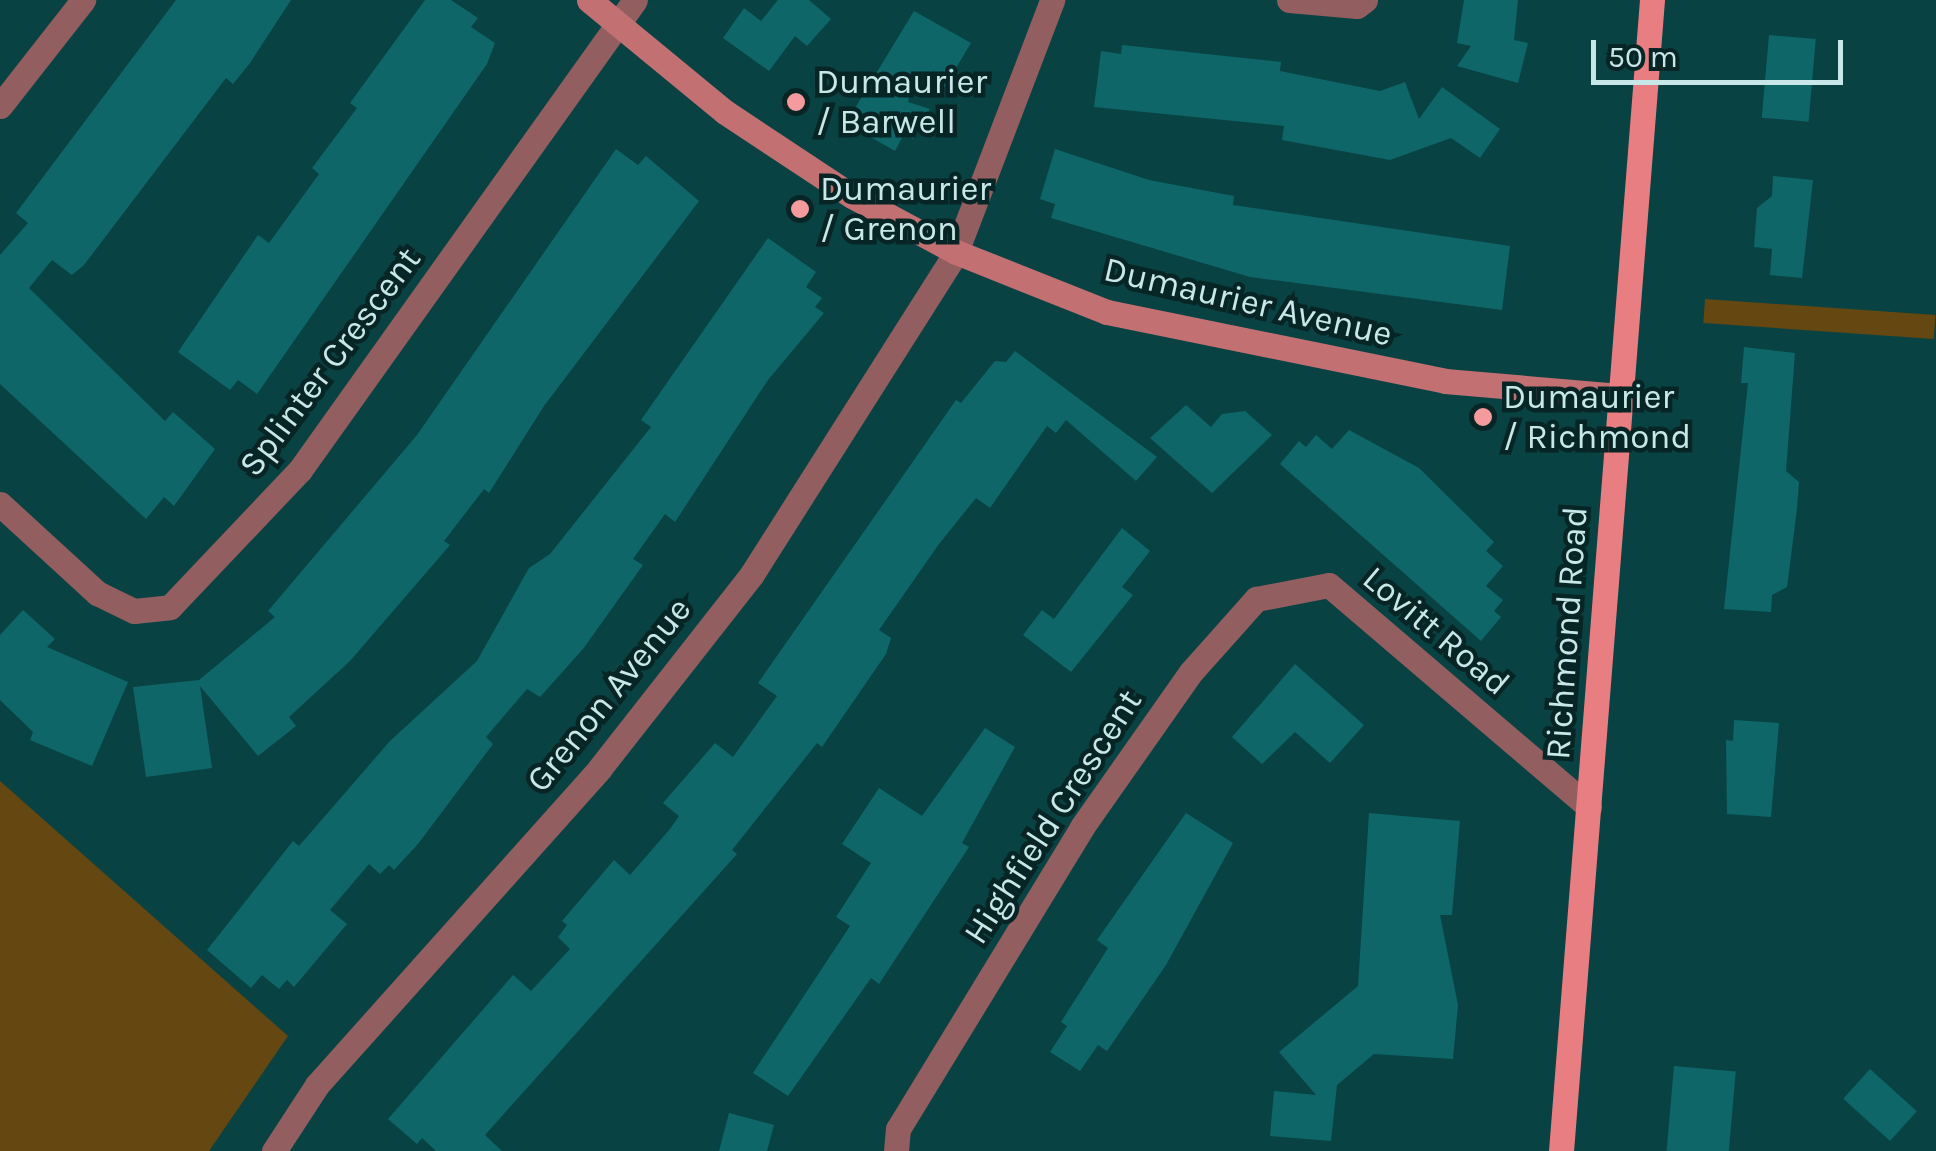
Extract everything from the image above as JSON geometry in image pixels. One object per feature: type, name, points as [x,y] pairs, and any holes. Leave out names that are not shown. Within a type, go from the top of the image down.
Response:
[{"type":"main road","name":"Richmond Road","points":[[1562,1151],[1618,396],[1652,0]]},
{"type":"street","points":[[0,106],[83,0]]},
{"type":"street","name":"Dumaurier Avenue","points":[[588,0],[725,112],[852,196],[956,252],[1108,312],[1445,380],[1618,396]]},
{"type":"street","name":"Splinter Crescent","points":[[0,504],[97,593],[134,611],[170,607],[300,470],[635,0]]},
{"type":"street","name":"Grenon Avenue","points":[[274,1151],[316,1085],[600,768],[752,574],[956,252],[1052,0]]},
{"type":"street","points":[[1289,0],[1357,6],[1365,0]]},
{"type":"street","name":"Lovitt Road","points":[[1329,586],[1589,808]]},
{"type":"street","name":"Highfield Crescent","points":[[896,1151],[898,1128],[1082,828],[1191,672],[1256,599],[1329,586]]},
{"type":"shaded area","points":[[1705,299],[1935,315],[1934,339],[1703,323]]},
{"type":"shaded area","points":[[0,781],[288,1036],[209,1151],[0,1151]]},
{"type":"building","points":[[176,0],[291,0],[250,63],[233,84],[226,78],[84,265],[72,275],[52,260],[29,288],[165,421],[173,412],[215,449],[174,506],[164,497],[146,519],[0,384],[0,255],[28,223],[16,213]]},
{"type":"building","points":[[425,0],[451,0],[478,18],[471,27],[495,43],[487,64],[257,394],[238,380],[230,390],[178,352],[258,235],[269,243],[319,174],[312,168],[357,108],[350,103]]},
{"type":"building","points":[[778,0],[809,0],[831,19],[807,46],[795,36],[769,71],[723,38],[744,8],[761,21]]},
{"type":"building","points":[[1464,0],[1518,0],[1514,40],[1528,43],[1518,83],[1457,66],[1471,46],[1457,43]]},
{"type":"building","points":[[914,11],[971,43],[944,88],[912,84],[908,102],[930,109],[913,139],[904,134],[895,151],[846,123]]},
{"type":"building","points":[[1769,35],[1816,39],[1809,122],[1762,118]]},
{"type":"building","points":[[1122,45],[1281,62],[1280,71],[1380,91],[1405,82],[1419,119],[1442,87],[1500,129],[1480,158],[1451,138],[1390,160],[1282,140],[1284,126],[1094,107],[1101,51],[1121,54]]},
{"type":"building","points":[[616,149],[638,165],[646,156],[699,201],[544,406],[489,493],[484,489],[444,541],[450,545],[350,661],[289,717],[296,726],[258,756],[200,686],[212,768],[146,777],[133,687],[199,680],[275,617],[268,611],[417,435]]},
{"type":"building","points":[[1055,149],[1149,180],[1234,196],[1233,205],[1510,246],[1502,310],[1250,277],[1051,218],[1055,204],[1040,199]]},
{"type":"building","points":[[1773,176],[1813,180],[1802,278],[1770,275],[1772,249],[1754,247],[1757,208],[1772,196]]},
{"type":"building","points":[[768,238],[816,272],[806,287],[822,298],[815,307],[824,313],[768,380],[675,522],[665,514],[633,559],[643,565],[583,649],[540,697],[527,689],[486,737],[493,744],[418,844],[394,870],[389,865],[380,874],[369,864],[330,910],[347,924],[294,987],[287,980],[279,989],[262,975],[251,988],[207,950],[293,841],[299,846],[390,741],[477,661],[529,568],[550,554],[651,427],[641,420]]},
{"type":"building","points":[[1744,347],[1795,353],[1786,471],[1799,482],[1797,509],[1787,587],[1772,595],[1771,612],[1724,609],[1748,383],[1741,383]]},
{"type":"building","points":[[1015,351],[1157,457],[1136,481],[1066,420],[1056,433],[1047,426],[990,508],[976,498],[939,544],[879,630],[891,638],[886,654],[822,747],[817,743],[732,850],[737,854],[485,1135],[502,1151],[436,1151],[422,1138],[417,1144],[388,1119],[513,975],[531,991],[570,949],[558,937],[567,925],[562,921],[614,860],[630,875],[670,829],[679,816],[663,803],[715,743],[733,757],[777,696],[758,683],[956,400],[961,403],[995,361],[1006,362]]},
{"type":"building","points":[[1186,405],[1211,427],[1222,414],[1245,411],[1272,435],[1212,493],[1150,438]]},
{"type":"building","points":[[1349,430],[1419,468],[1494,542],[1486,551],[1503,566],[1486,586],[1503,600],[1494,611],[1501,617],[1481,641],[1280,464],[1299,441],[1306,447],[1316,435],[1332,449]]},
{"type":"building","points":[[1122,528],[1150,551],[1122,587],[1133,595],[1071,672],[1023,635],[1042,610],[1054,619]]},
{"type":"building","points":[[23,610],[55,639],[47,647],[128,682],[92,766],[30,740],[33,732],[0,700],[0,635]]},
{"type":"building","points":[[1295,664],[1364,725],[1330,763],[1295,732],[1262,764],[1232,737]]},
{"type":"building","points":[[1734,720],[1779,723],[1771,817],[1727,814],[1726,740],[1733,741]]},
{"type":"building","points":[[985,728],[1015,747],[962,843],[969,847],[879,984],[871,978],[788,1096],[753,1073],[850,926],[836,917],[871,863],[842,844],[879,788],[922,816]]},
{"type":"building","points":[[1186,813],[1233,843],[1166,965],[1107,1051],[1098,1045],[1080,1071],[1050,1052],[1067,1026],[1061,1022],[1108,948],[1097,940]]},
{"type":"building","points":[[1369,813],[1460,821],[1452,915],[1440,915],[1458,1005],[1453,1059],[1374,1054],[1337,1085],[1331,1141],[1270,1136],[1274,1091],[1316,1095],[1279,1052],[1358,986]]},
{"type":"building","points":[[1674,1066],[1736,1071],[1729,1151],[1667,1151]]},
{"type":"building","points":[[1870,1069],[1917,1111],[1890,1141],[1843,1099]]},
{"type":"building","points":[[729,1113],[774,1125],[767,1151],[719,1151]]},
{"type":"place","name":"Dumaurier / Barwell","points":[[796,102]]},
{"type":"place","name":"Dumaurier / Grenon","points":[[800,209]]},
{"type":"place","name":"Dumaurier / Richmond","points":[[1483,417]]}]
